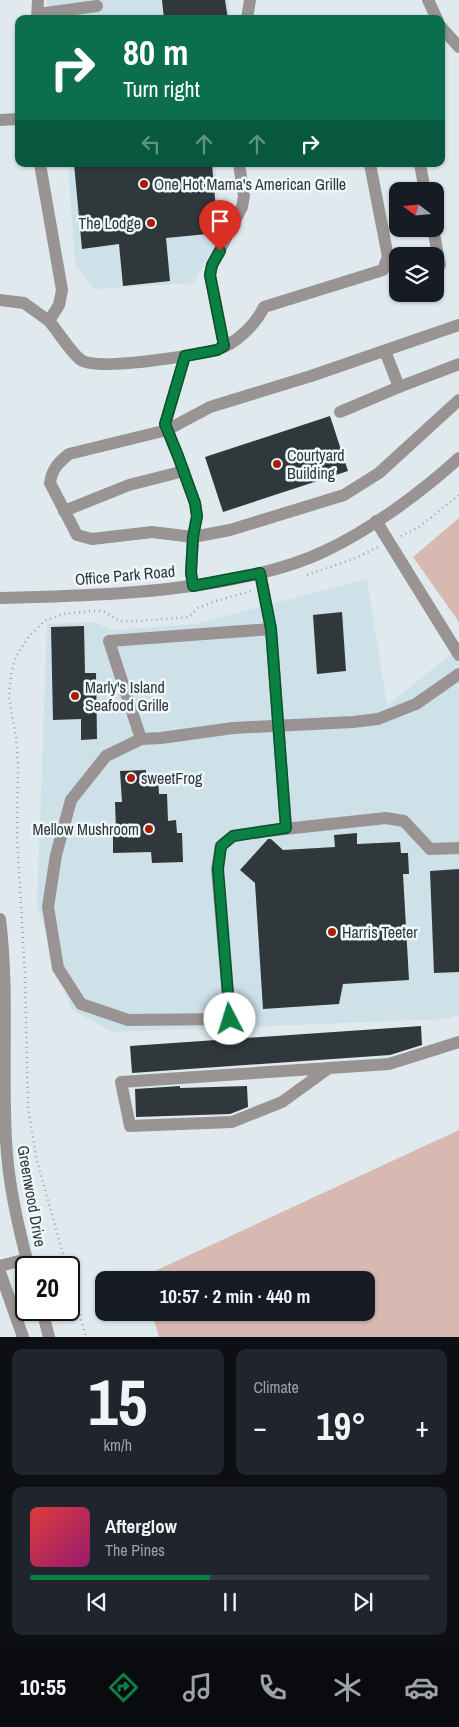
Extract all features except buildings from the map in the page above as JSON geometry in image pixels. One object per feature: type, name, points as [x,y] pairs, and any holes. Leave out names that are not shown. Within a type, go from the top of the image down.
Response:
[{"type":"street","points":[[38,0],[38,15]]},
{"type":"street","points":[[248,15],[250,0]]},
{"type":"street","points":[[428,0],[435,15]]},
{"type":"street","points":[[46,15],[98,8]]},
{"type":"street","points":[[445,31],[459,47]]},
{"type":"street","points":[[0,120],[15,119]]},
{"type":"street","points":[[41,167],[62,290],[59,305],[49,320]]},
{"type":"street","points":[[224,346],[210,275],[212,265],[242,207],[244,196],[239,167]]},
{"type":"street","points":[[0,300],[24,303],[49,320],[79,359],[90,364],[146,362],[217,350],[239,337],[259,318],[264,307],[383,270],[388,257],[371,167]]},
{"type":"street","points":[[421,167],[423,182]]},
{"type":"street","points":[[459,325],[310,376],[210,407],[167,430],[69,454],[58,463],[51,474],[50,483],[77,535],[92,539],[152,532],[193,537],[230,530],[344,494],[379,473],[459,400]]},
{"type":"street","points":[[384,351],[399,387]]},
{"type":"street","points":[[185,356],[165,424],[195,503],[197,516],[193,537],[191,572],[193,586]]},
{"type":"street","points":[[340,412],[459,364]]},
{"type":"street","name":"Office Park Road","points":[[0,598],[104,595],[193,586],[284,567],[324,552],[360,532],[399,506],[459,458]]},
{"type":"street","points":[[64,511],[129,485],[184,471]]},
{"type":"street","points":[[376,521],[459,655]]},
{"type":"street","points":[[260,573],[271,629],[286,828]]},
{"type":"street","points":[[141,739],[109,641],[271,629]]},
{"type":"street","points":[[459,674],[416,704],[378,719],[233,728],[141,739],[106,756],[71,800],[56,855],[48,907],[58,968],[81,1004],[128,1020],[230,1019],[218,869],[221,846],[233,836],[286,828],[386,818],[404,821],[430,849],[459,848]]},
{"type":"street","name":"Greenwood Drive","points":[[0,919],[4,972],[6,1141],[16,1215],[26,1256]]},
{"type":"street","points":[[329,1068],[282,1102],[232,1122],[130,1126],[121,1082],[171,1079],[329,1068],[389,1064],[459,1042]]},
{"type":"street","points":[[0,1266],[15,1264]]},
{"type":"street","points":[[0,1272],[23,1337]]},
{"type":"street","points":[[45,1321],[49,1337]]},
{"type":"path","points":[[63,1256],[36,1157],[28,1106],[25,974],[16,836],[18,792],[16,738],[9,697],[10,675],[16,656],[30,635],[46,620],[63,614],[103,611]]},
{"type":"path","points":[[80,1315],[86,1337]]},
{"type":"shaded area","points":[[47,0],[229,0],[231,15],[49,15]]},
{"type":"shaded area","points":[[68,167],[215,167],[222,233],[193,283],[94,289],[75,264]]},
{"type":"shaded area","points":[[459,518],[459,622],[413,557]]},
{"type":"shaded area","points":[[367,579],[387,705],[459,648],[459,1015],[446,1019],[112,1032],[71,1009],[37,905],[47,624],[93,622],[114,630],[195,624]]},
{"type":"shaded area","points":[[459,1130],[459,1337],[159,1337],[154,1321],[375,1321],[375,1271],[155,1271]]},
{"type":"place","name":"One Hot Mama's American Grille","points":[[144,184]]},
{"type":"place","name":"The Lodge","points":[[151,223]]},
{"type":"place","name":"Courtyard Building","points":[[277,464]]},
{"type":"place","name":"Marly's Island Seafood Grille","points":[[75,696]]},
{"type":"place","name":"sweetFrog","points":[[131,778]]},
{"type":"place","name":"Mellow Mushroom","points":[[149,829]]},
{"type":"place","name":"Harris Teeter","points":[[332,932]]},
{"type":"route","points":[[220,251],[212,265],[210,275],[224,346],[217,350],[185,356],[165,424],[195,503],[197,516],[193,537],[191,572],[193,586],[260,573],[271,629],[286,828],[233,836],[221,846],[218,869],[230,1019]]}]
